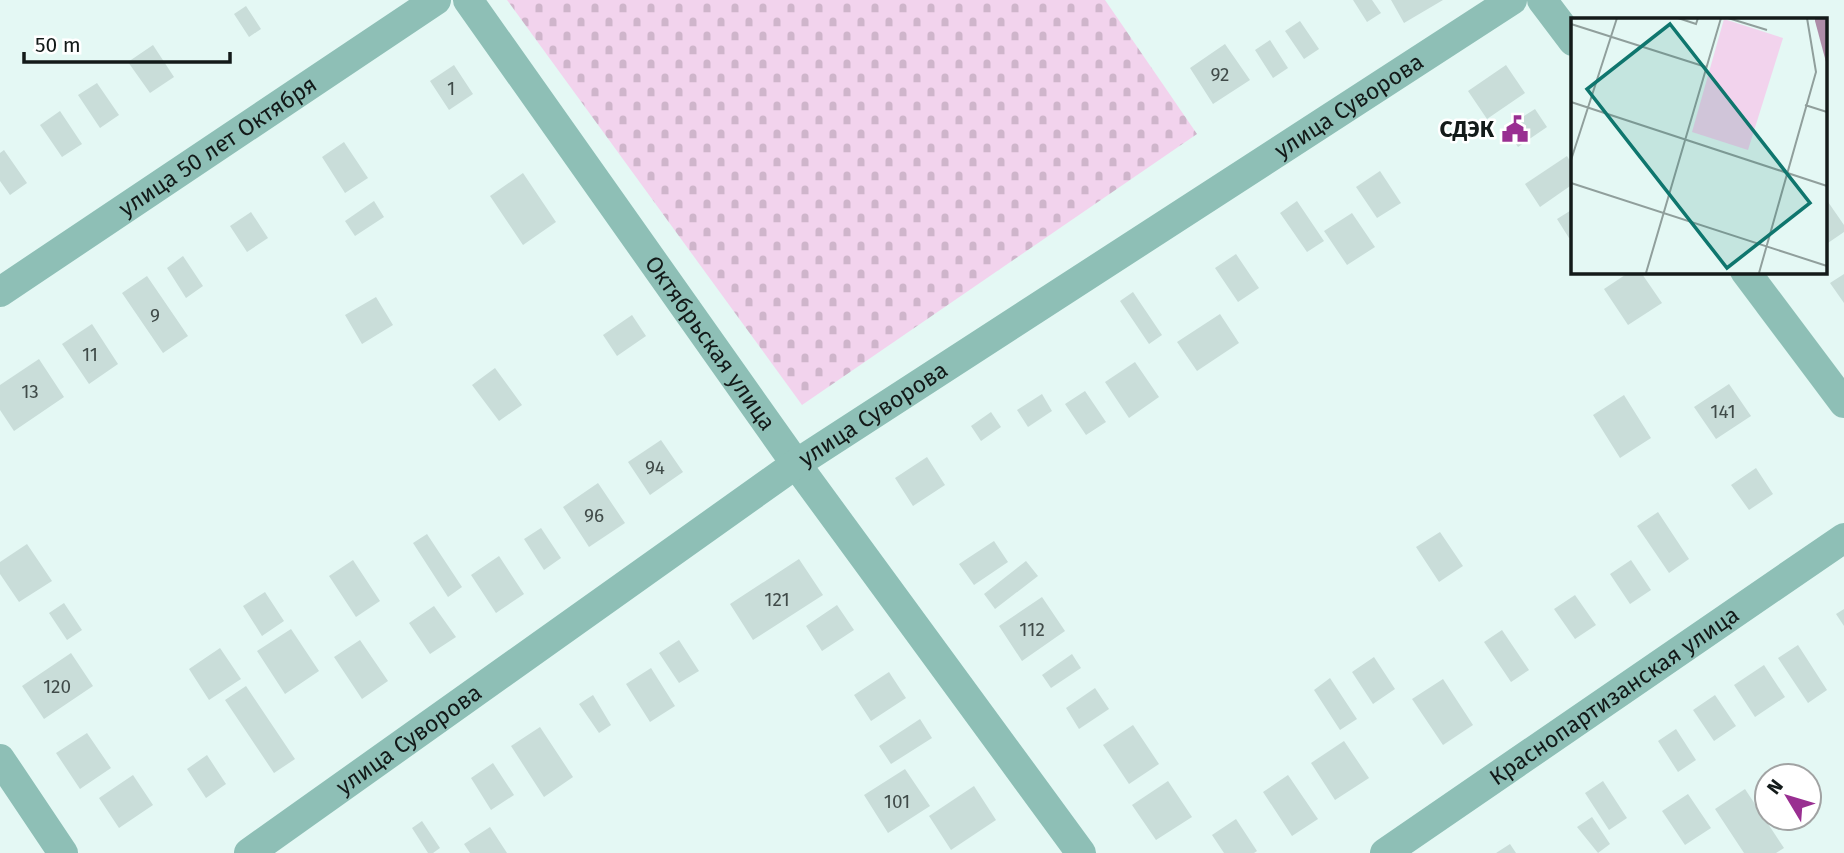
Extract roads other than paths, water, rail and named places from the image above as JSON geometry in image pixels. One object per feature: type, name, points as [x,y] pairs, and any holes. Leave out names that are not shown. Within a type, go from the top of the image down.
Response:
[{"type":"street","name":"улица 50 лет Октября","points":[[0,292],[436,0]]},
{"type":"street","name":"Октябрьская улица","points":[[468,0],[796,464],[1081,853]]},
{"type":"street","name":"улица Суворова","points":[[249,853],[796,464],[1512,0]]},
{"type":"street","points":[[1542,0],[1571,38]]},
{"type":"street","points":[[1746,273],[1844,404]]},
{"type":"street","name":"Краснопартизанская улица","points":[[1385,853],[1844,538]]},
{"type":"street","points":[[0,759],[63,853]]},
{"type":"place","name":"СДЭК","points":[[1515,129]]}]
